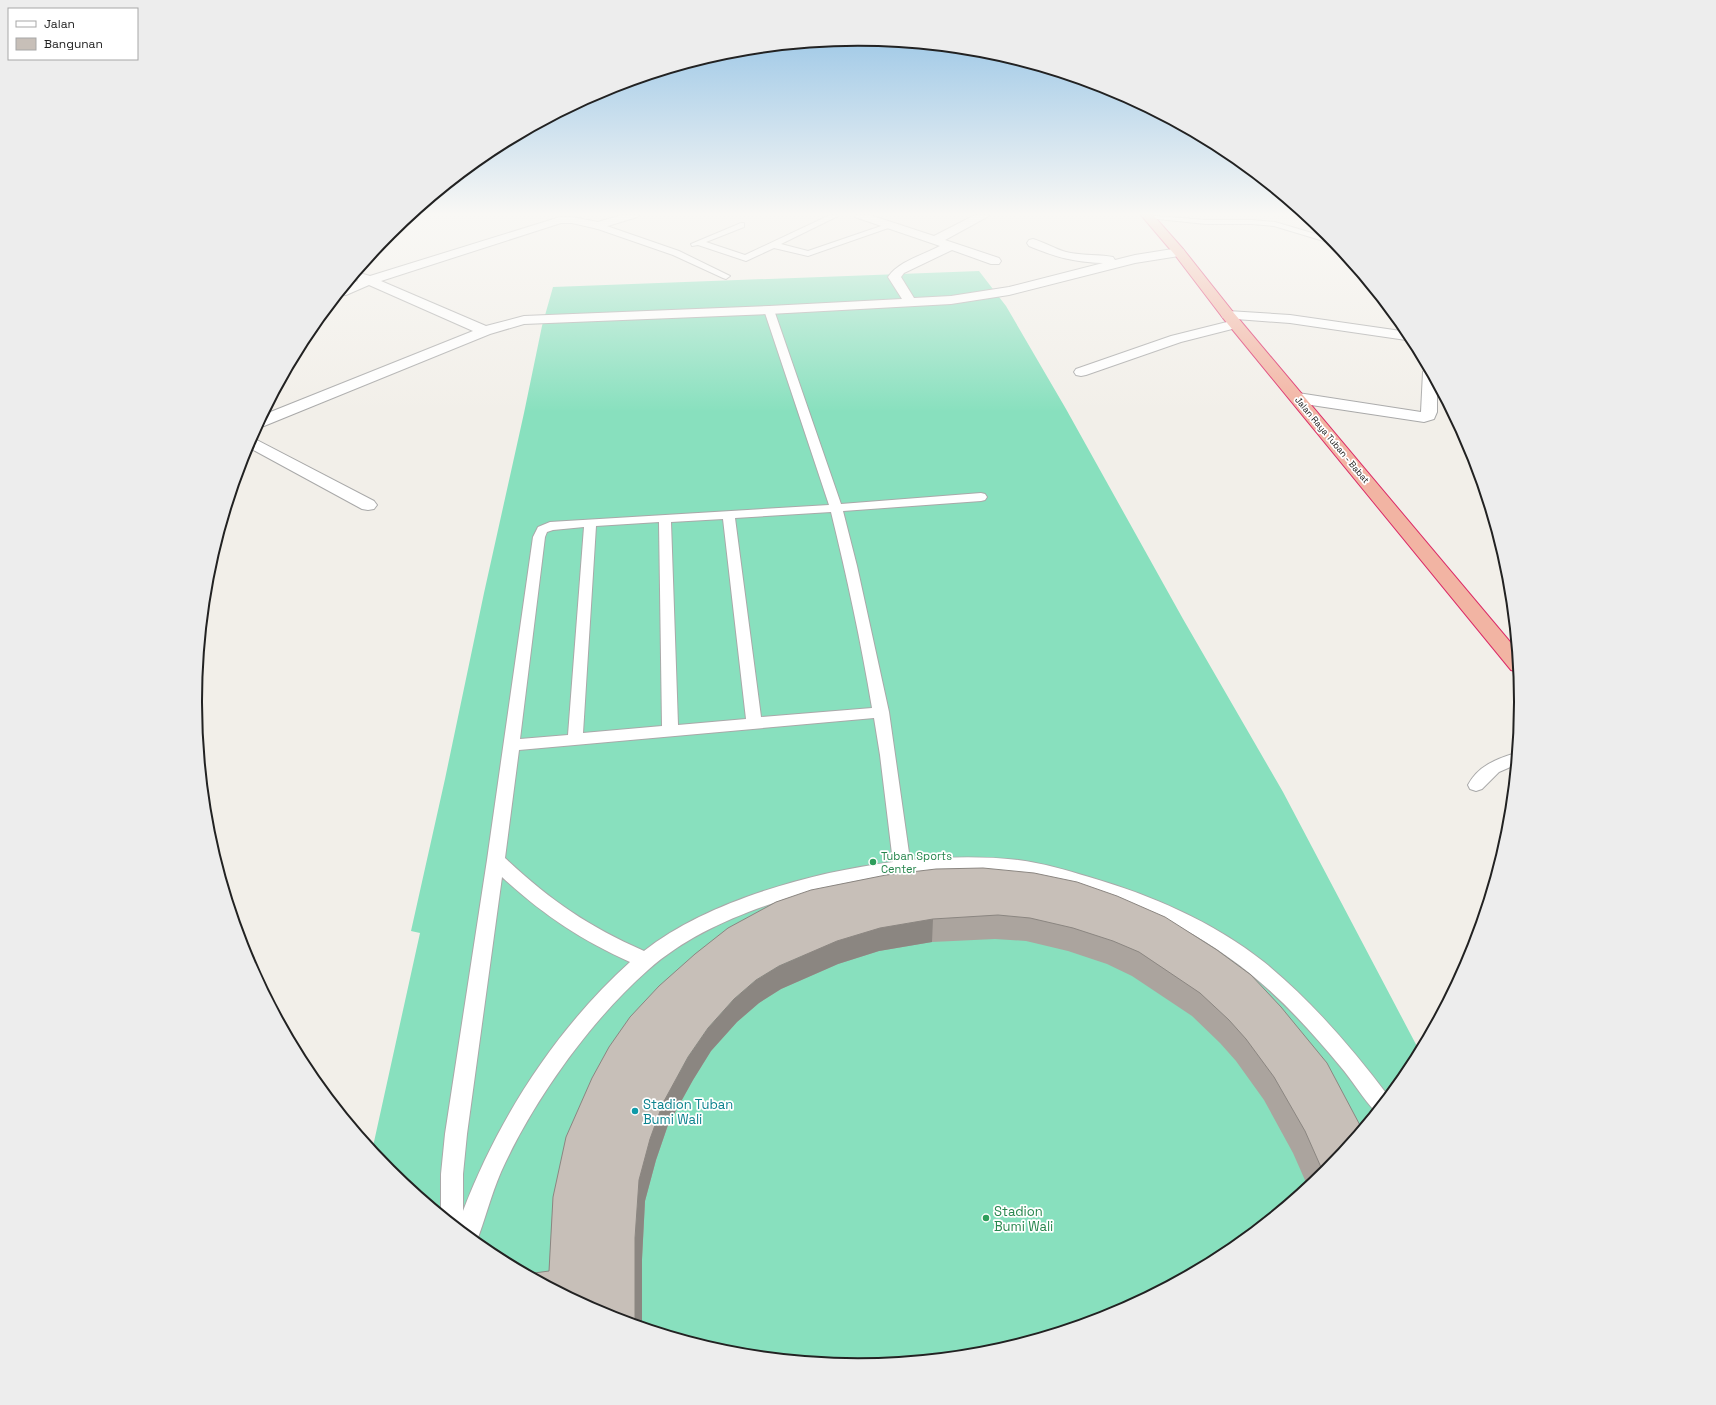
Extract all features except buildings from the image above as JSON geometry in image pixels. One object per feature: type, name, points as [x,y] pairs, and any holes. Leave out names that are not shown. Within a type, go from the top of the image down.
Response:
[{"type":"highway","name":"Jalan Raya Tuban - Babat","points":[[1201,281],[1231,319],[1513,659]]},
{"type":"street","points":[[349,289],[368,281]]},
{"type":"street","points":[[370,281],[485,331]]},
{"type":"street","points":[[896,281],[911,303]]},
{"type":"street","points":[[265,420],[485,331],[524,320],[911,303],[983,296],[1051,281]]},
{"type":"street","points":[[1081,372],[1161,342],[1196,332],[1231,319],[1290,319],[1402,336]]},
{"type":"street","points":[[1298,398],[1424,417],[1428,416],[1429,412],[1430,379]]},
{"type":"street","points":[[254,444],[368,505]]},
{"type":"lane","points":[[769,310],[836,508],[870,653],[881,712],[902,867]]},
{"type":"lane","points":[[452,1218],[452,1174],[456,1134],[496,860],[541,533],[545,528],[550,526],[836,508],[981,497]]},
{"type":"lane","points":[[729,515],[754,723]]},
{"type":"lane","points":[[665,518],[670,731]]},
{"type":"lane","points":[[575,739],[590,523]]},
{"type":"lane","points":[[511,745],[881,712]]},
{"type":"lane","points":[[1476,785],[1489,770],[1512,759]]},
{"type":"lane","points":[[496,860],[559,914],[610,945],[645,960]]},
{"type":"lane","points":[[469,1231],[479,1198],[490,1172],[535,1091],[558,1057],[583,1026],[617,988],[645,960],[671,941],[702,924],[744,907],[782,893],[865,872],[902,867],[952,864],[982,864],[1019,867],[1055,874],[1087,883],[1148,904],[1177,917],[1208,934],[1237,952],[1269,978],[1323,1031],[1347,1059],[1379,1102]]},
{"type":"green space","name":"Tuban Sports Center","points":[[724,281],[986,281],[1006,306],[1066,409],[1183,619],[1283,792],[1417,1046],[1379,1102],[1352,1135],[1322,1167],[1291,1196],[1258,1223],[1223,1248],[1186,1271],[1148,1291],[1109,1309],[1028,1337],[944,1353],[901,1358],[815,1358],[772,1353],[688,1337],[607,1309],[568,1291],[530,1271],[493,1248],[458,1223],[425,1196],[373,1145],[420,933],[411,931],[542,326],[553,287]]},
{"type":"place","name":"Tuban Sports Center","points":[[873,862]]},
{"type":"place","name":"Stadion Tuban Bumi Wali","points":[[635,1111]]},
{"type":"place","name":"Stadion Bumi Wali","points":[[986,1218]]}]
